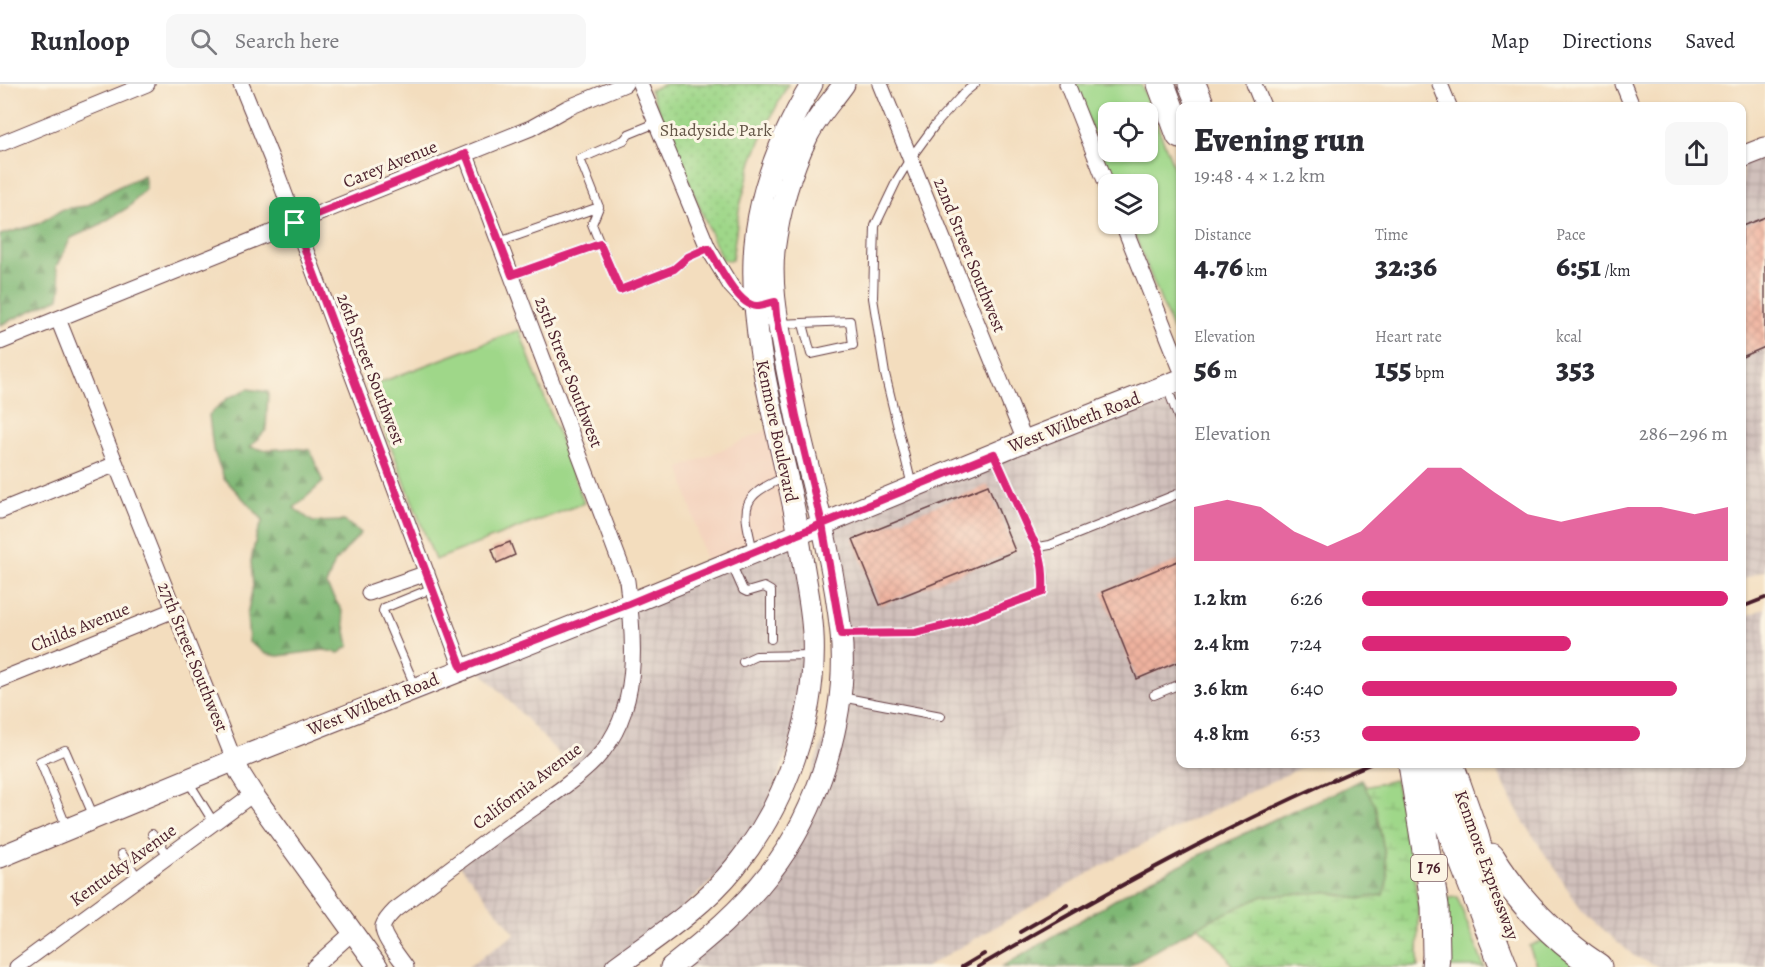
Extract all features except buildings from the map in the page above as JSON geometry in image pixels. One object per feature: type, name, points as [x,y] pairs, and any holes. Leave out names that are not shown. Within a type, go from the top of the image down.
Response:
[{"type":"highway","points":[[1161,84],[1176,124]]},
{"type":"highway","points":[[1192,84],[1199,102]]},
{"type":"highway","name":"I 76","points":[[1419,768],[1435,906],[1435,967]]},
{"type":"highway","points":[[1420,768],[1504,967]]},
{"type":"highway","name":"Kenmore Expressway","points":[[1451,768],[1481,858],[1524,967]]},
{"type":"highway","points":[[1474,832],[1497,868],[1537,916],[1556,936],[1598,967]]},
{"type":"main road","name":"Kenmore Boulevard","points":[[671,967],[709,938],[770,874],[792,841],[808,810],[822,773],[836,724],[842,673],[841,634],[822,524],[796,416],[778,324],[765,304],[754,259],[756,232],[769,173],[782,141],[812,84]]},
{"type":"main road","name":"Kenmore Boulevard","points":[[616,967],[696,907],[735,868],[752,845],[781,793],[805,719],[813,655],[813,634],[794,506],[762,359],[765,304],[786,192],[808,134],[844,84]]},
{"type":"main road","points":[[1746,155],[1765,148]]},
{"type":"main road","name":"West Wilbeth Road","points":[[0,857],[234,760],[462,668],[629,604],[1025,441],[1173,383]]},
{"type":"street","points":[[0,144],[147,84]]},
{"type":"street","name":"26th Street Southwest","points":[[241,84],[272,160],[462,668]]},
{"type":"street","name":"Carey Avenue","points":[[0,342],[531,128],[567,108],[625,84]]},
{"type":"street","points":[[640,84],[708,248],[731,286],[746,302],[765,304]]},
{"type":"street","name":"22nd Street Southwest","points":[[880,84],[1025,441]]},
{"type":"street","points":[[1067,84],[1102,174]]},
{"type":"street","points":[[1254,84],[1261,102]]},
{"type":"street","points":[[1440,84],[1447,102]]},
{"type":"street","points":[[1623,84],[1630,102]]},
{"type":"street","name":"25th Street Southwest","points":[[466,154],[627,581],[629,604]]},
{"type":"street","points":[[1127,234],[1176,357]]},
{"type":"street","name":"27th Street Southwest","points":[[58,319],[240,775],[378,967]]},
{"type":"street","points":[[0,511],[116,464]]},
{"type":"street","points":[[369,593],[427,573]]},
{"type":"street","name":"California Avenue","points":[[406,967],[383,933],[383,925],[394,910],[568,782],[595,760],[607,746],[619,724],[633,674],[629,604]]},
{"type":"street","name":"Childs Avenue","points":[[0,680],[174,610]]},
{"type":"street","name":"Kentucky Avenue","points":[[17,967],[253,794]]},
{"type":"street","points":[[314,967],[353,932]]},
{"type":"lane","points":[[913,487],[885,374],[873,298],[875,226],[910,159],[935,125],[975,84]]},
{"type":"lane","points":[[656,123],[580,159],[599,207],[592,224],[600,244],[620,290],[674,269],[688,257],[708,248]]},
{"type":"lane","points":[[499,242],[599,207]]},
{"type":"lane","points":[[512,275],[600,244]]},
{"type":"lane","points":[[778,324],[850,321],[853,345],[811,354],[803,324]]},
{"type":"lane","points":[[1173,383],[1176,400]]},
{"type":"lane","points":[[841,634],[915,633],[960,622],[1043,592],[1044,578],[1039,547],[1032,538],[994,454]]},
{"type":"lane","points":[[753,552],[746,522],[747,505],[762,487],[787,476]]},
{"type":"lane","points":[[1039,547],[1050,545],[1176,495]]},
{"type":"lane","points":[[730,562],[743,590],[747,592],[764,587],[771,591],[771,639]]},
{"type":"lane","points":[[416,687],[383,611],[384,608],[433,588]]},
{"type":"lane","points":[[743,662],[756,656],[813,655]]},
{"type":"lane","points":[[1154,695],[1176,686]]},
{"type":"lane","points":[[839,696],[941,716]]},
{"type":"lane","points":[[68,830],[40,761],[48,757],[65,750],[94,818]]},
{"type":"lane","points":[[187,780],[214,823]]},
{"type":"lane","points":[[152,834],[169,856]]},
{"type":"lane","points":[[122,854],[138,878]]},
{"type":"shaded area","points":[[1765,148],[1765,570],[1746,578],[1746,155]]},
{"type":"shaded area","points":[[1176,390],[1176,768],[1300,768],[1117,857],[926,967],[671,967],[782,855],[839,696],[822,524]]},
{"type":"shaded area","points":[[769,429],[792,531],[707,566],[680,468]]},
{"type":"shaded area","points":[[798,534],[809,696],[752,845],[616,967],[468,967],[515,934],[460,865],[578,774],[474,664]]},
{"type":"shaded area","points":[[1765,608],[1765,967],[1659,967],[1634,956],[1582,911],[1522,819],[1495,768],[1746,768],[1746,616]]},
{"type":"green space","name":"Shadyside Park","points":[[665,84],[788,84],[752,161],[739,210],[732,260],[722,260],[650,90]]},
{"type":"green space","points":[[1074,84],[1141,84],[1148,102],[1098,102],[1098,144]]},
{"type":"green space","points":[[1158,127],[1176,173],[1176,338],[1134,234],[1158,234],[1158,174],[1110,174],[1105,162],[1158,162]]},
{"type":"green space","points":[[144,175],[146,188],[129,207],[71,238],[56,267],[61,285],[59,298],[0,325],[0,235],[38,224],[63,209],[86,206]]},
{"type":"green space","points":[[519,330],[584,503],[435,560],[368,387]]},
{"type":"green space","points":[[248,389],[268,392],[266,430],[250,447],[264,450],[293,448],[310,450],[323,482],[294,508],[313,522],[344,521],[361,533],[335,562],[326,585],[342,611],[349,646],[339,653],[324,650],[278,656],[266,654],[249,642],[247,615],[253,586],[251,561],[257,533],[263,520],[224,478],[213,449],[209,415],[228,398]]},
{"type":"green space","points":[[1362,779],[1375,805],[1384,849],[1388,878],[1383,895],[1359,899],[1326,892],[1198,926],[1128,967],[1002,967],[1143,883]]},
{"type":"green space","points":[[1395,780],[1409,841],[1419,911],[1418,967],[1233,967],[1224,952],[1198,926],[1263,896],[1326,892],[1359,899],[1383,895],[1388,878],[1384,849],[1375,805],[1365,787]]},
{"type":"green space","points":[[1457,897],[1484,967],[1443,967],[1448,898]]},
{"type":"green space","points":[[1545,939],[1581,967],[1537,967],[1529,946]]},
{"type":"railway","points":[[1746,605],[1765,598]]},
{"type":"railway","points":[[978,967],[1171,859],[1269,809],[1361,768]]},
{"type":"railway","points":[[1020,932],[1067,905]]},
{"type":"railway","points":[[962,967],[984,954]]},
{"type":"route","points":[[295,223],[462,668],[629,604],[822,524],[841,634],[915,633],[960,622],[1043,592],[1044,578],[1039,547],[1032,538],[994,454],[822,524],[796,416],[775,302],[755,306],[746,302],[731,286],[708,248],[688,257],[674,269],[620,290],[600,244],[512,275],[466,154],[295,223]]}]
